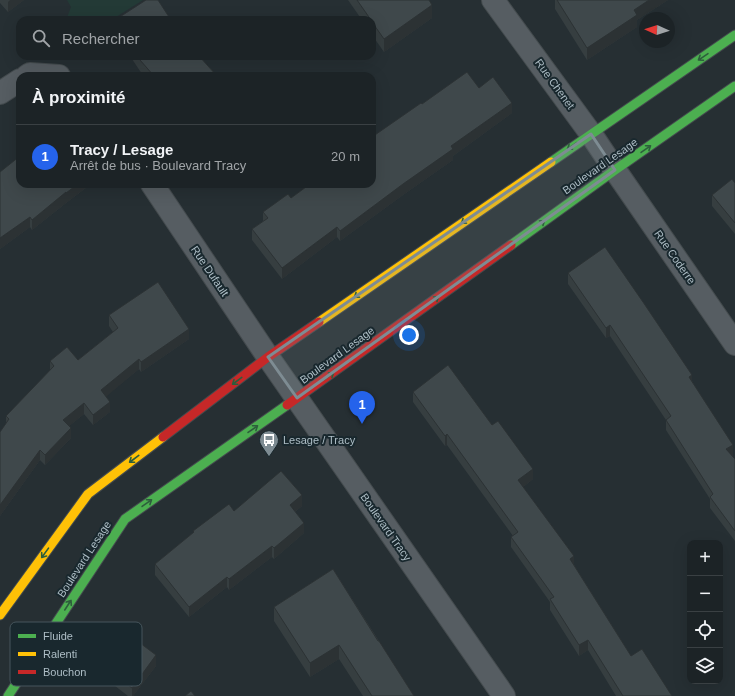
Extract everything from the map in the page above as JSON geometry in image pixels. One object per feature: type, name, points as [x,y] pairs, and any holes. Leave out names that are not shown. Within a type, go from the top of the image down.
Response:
[{"type":"street","name":"Rue Chenet","points":[[493,0],[591,134],[615,170]]},
{"type":"street","points":[[0,615],[88,494],[268,357],[735,35]]},
{"type":"street","points":[[0,93],[16,83]]},
{"type":"street","name":"Boulevard Lesage","points":[[57,622],[126,519],[735,86]]},
{"type":"street","name":"Rue Coderre","points":[[615,170],[735,344]]},
{"type":"street","name":"Rue Dufault","points":[[155,188],[268,357]]},
{"type":"street","name":"Boulevard Tracy","points":[[268,357],[504,696]]},
{"type":"street","name":"Boulevard Lesage","points":[[8,696],[15,686]]},
{"type":"highlighted area","points":[[591,134],[615,170],[297,398],[268,357]]},
{"type":"green space","points":[[67,0],[143,0],[118,16],[68,16],[71,7]]},
{"type":"building","points":[[146,0],[158,0],[168,16],[121,16]]},
{"type":"building","points":[[357,0],[429,0],[432,5],[384,39],[376,28],[376,16],[368,16]]},
{"type":"building","points":[[557,0],[649,0],[634,10],[637,15],[587,48]]},
{"type":"building","points":[[140,60],[203,60],[213,72],[150,72]]},
{"type":"building","points":[[467,72],[479,88],[493,77],[512,103],[451,146],[453,149],[340,231],[337,227],[282,268],[252,229],[268,218],[263,212],[288,194],[291,198],[305,188],[376,188],[376,134],[421,103],[422,104]]},
{"type":"building","points":[[16,159],[16,188],[73,188],[32,220],[30,217],[0,238],[0,172]]},
{"type":"building","points":[[732,179],[735,183],[735,223],[712,195]]},
{"type":"building","points":[[605,247],[692,375],[689,377],[733,445],[726,449],[735,459],[735,531],[710,497],[713,494],[666,420],[671,416],[610,325],[606,328],[568,273]]},
{"type":"building","points":[[158,282],[189,329],[141,362],[139,359],[101,390],[110,402],[93,415],[84,403],[63,420],[71,428],[45,455],[40,450],[0,505],[0,432],[9,419],[6,416],[54,366],[50,361],[67,347],[78,360],[118,328],[109,315]]},
{"type":"building","points":[[448,365],[492,425],[498,421],[533,469],[518,480],[574,556],[570,559],[631,656],[642,649],[672,696],[623,696],[588,640],[579,645],[550,599],[554,597],[511,537],[518,532],[447,434],[445,436],[413,392]]},
{"type":"building","points":[[281,471],[302,495],[290,505],[304,523],[274,548],[272,546],[229,579],[227,577],[189,607],[155,564],[194,532],[193,531],[229,504],[234,511]]},
{"type":"building","points":[[333,569],[414,696],[372,696],[339,645],[310,663],[274,607]]},
{"type":"building","points":[[142,644],[156,655],[142,674]]},
{"type":"building","points":[[191,691],[195,696],[185,696]]},
{"type":"traffic: fast","points":[[551,162],[735,35]]},
{"type":"traffic: fast","points":[[511,245],[735,86]]},
{"type":"traffic: fast","points":[[57,622],[125,519],[287,405]]},
{"type":"traffic: fast","points":[[8,696],[15,686]]},
{"type":"traffic: slow","points":[[319,322],[551,162]]},
{"type":"traffic: slow","points":[[0,615],[88,494],[163,437]]},
{"type":"traffic: jam","points":[[287,405],[511,245]]},
{"type":"traffic: jam","points":[[163,437],[268,357],[319,322]]},
{"type":"place","name":"Tracy / Lesage","points":[[362,424]]},
{"type":"place","name":"Lesage / Tracy","points":[[269,457]]}]
